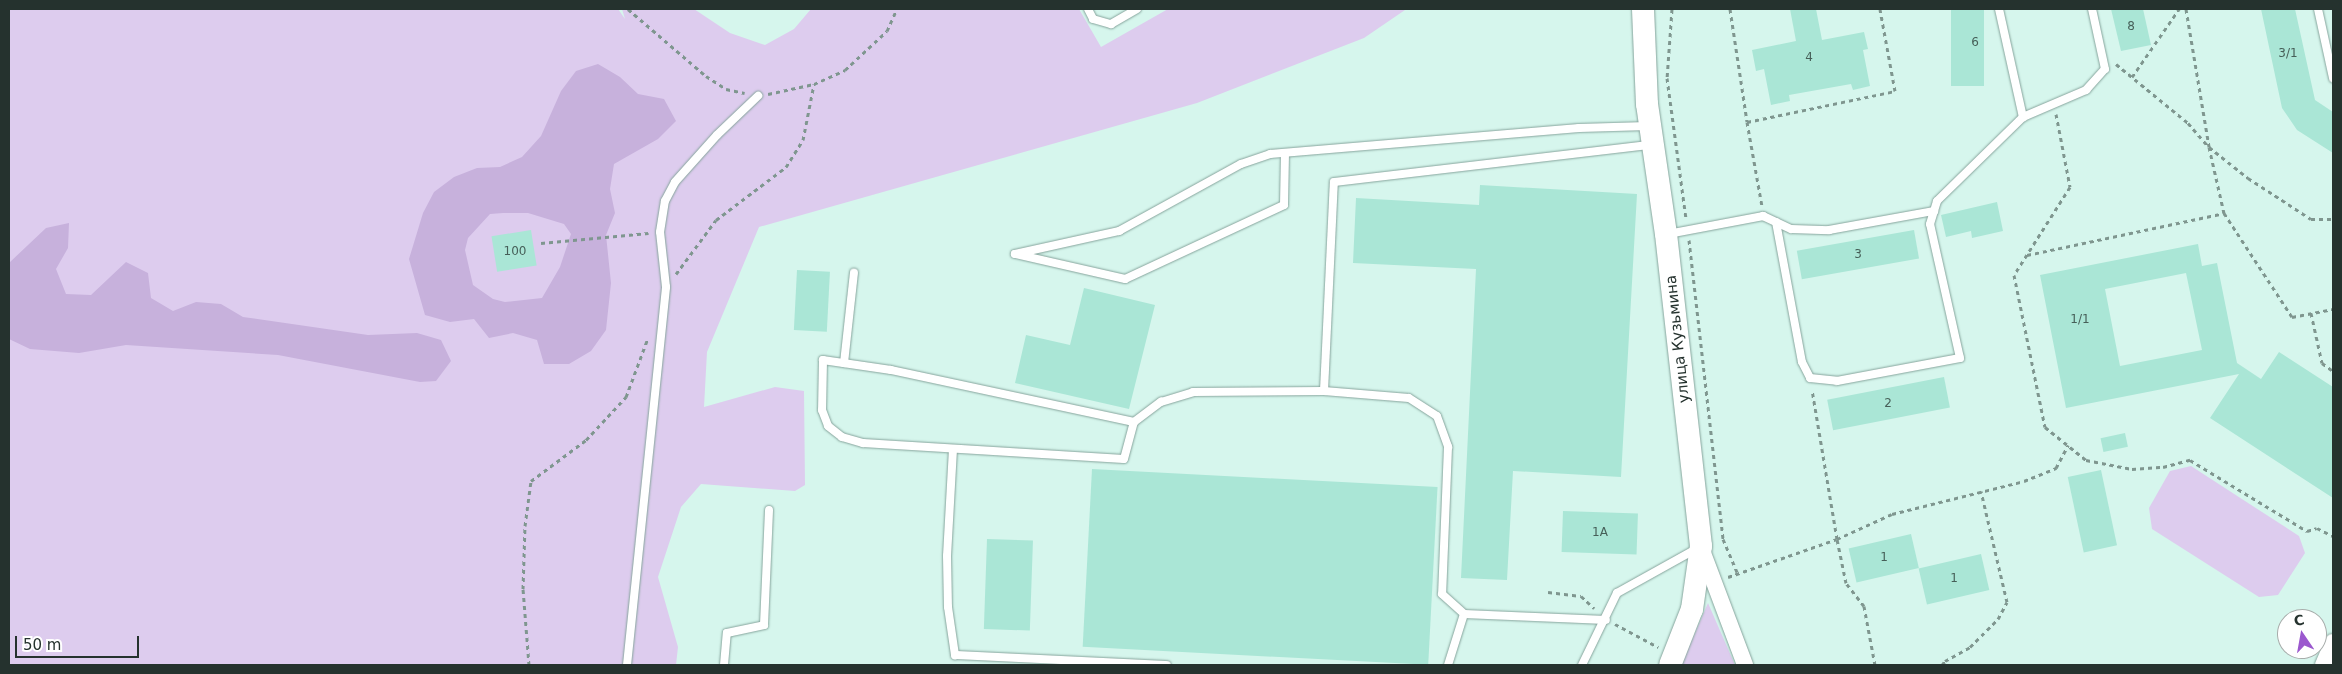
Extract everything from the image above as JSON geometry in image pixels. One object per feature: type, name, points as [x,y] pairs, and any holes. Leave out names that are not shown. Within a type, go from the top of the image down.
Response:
[{"type":"main road","name":"улица Кузьмина","points":[[1643,9],[1643,58],[1651,135],[1677,233],[1701,546],[1692,609],[1662,659]]},
{"type":"street","points":[[1701,546],[1712,584],[1745,665]]},
{"type":"street","points":[[2323,665],[2333,642]]},
{"type":"lane","points":[[1088,9],[1093,19],[1111,24],[1137,9]]},
{"type":"lane","points":[[1999,9],[2023,117]]},
{"type":"lane","points":[[1776,222],[1802,362],[1810,378],[1837,381],[1960,358],[1930,224],[1937,201],[2023,117],[2086,90],[2105,69],[2092,9]]},
{"type":"lane","points":[[2318,9],[2333,78]]},
{"type":"lane","points":[[627,665],[666,287],[660,232],[665,201],[675,182],[717,136],[758,96]]},
{"type":"lane","points":[[1285,153],[1284,204],[1125,279],[1015,254],[1119,231],[1241,164],[1285,153],[1579,128],[1651,135]]},
{"type":"lane","points":[[1324,391],[1334,182],[1651,135]]},
{"type":"lane","points":[[1677,233],[1763,216],[1791,229],[1829,230],[1934,211]]},
{"type":"lane","points":[[844,363],[854,273]]},
{"type":"lane","points":[[1134,422],[891,370],[823,360],[822,410],[828,426],[842,437],[863,443],[953,449],[1124,459],[1134,422],[1161,402],[1193,392],[1324,391],[1409,398],[1437,416],[1448,447],[1442,594],[1464,614],[1606,620]]},
{"type":"lane","points":[[953,449],[947,556],[948,607],[955,655],[1167,665]]},
{"type":"lane","points":[[724,665],[728,633],[764,625],[769,510]]},
{"type":"lane","points":[[1582,665],[1606,620],[1617,593],[1701,546]]},
{"type":"lane","points":[[1448,665],[1464,614]]},
{"type":"path","points":[[628,9],[706,76],[726,89],[758,96],[814,84],[845,70],[866,53],[887,31],[897,9]]},
{"type":"path","points":[[1672,9],[1667,78],[1677,233],[1723,540],[1737,572]]},
{"type":"path","points":[[1730,9],[1763,216]]},
{"type":"path","points":[[1747,122],[1895,91],[1880,9]]},
{"type":"path","points":[[2132,78],[2178,9]]},
{"type":"path","points":[[2186,9],[2209,146],[2224,213],[2292,317],[2333,309]]},
{"type":"path","points":[[2101,53],[2188,123],[2209,146],[2248,178],[2311,219],[2333,220]]},
{"type":"path","points":[[666,287],[716,220],[786,167],[803,140],[814,84]]},
{"type":"path","points":[[2054,104],[2070,187],[2014,275],[2045,427],[2086,460],[2132,469],[2163,467],[2190,460],[2307,531],[2317,528],[2333,536]]},
{"type":"path","points":[[2027,255],[2224,213]]},
{"type":"path","points":[[541,243],[660,232]]},
{"type":"path","points":[[2311,313],[2322,363],[2333,371]]},
{"type":"path","points":[[529,665],[523,589],[525,526],[531,482],[586,440],[626,398],[650,333]]},
{"type":"path","points":[[1810,378],[1836,539],[1846,583],[1864,606],[1876,665]]},
{"type":"path","points":[[1712,584],[1737,572],[1836,539],[1892,514],[2024,481],[2056,468],[2068,445]]},
{"type":"path","points":[[1942,665],[1944,660],[1970,647],[1998,619],[2007,602],[1981,492]]},
{"type":"path","points":[[1662,640],[1662,659]]},
{"type":"shaded area","points":[[9,9],[618,9],[625,19],[622,9],[694,9],[730,33],[765,45],[794,29],[811,9],[1079,9],[1101,47],[1168,9],[1405,10],[1364,38],[1197,103],[759,227],[707,352],[704,407],[775,387],[804,391],[805,485],[795,491],[701,484],[681,507],[658,577],[678,647],[676,665],[9,665]]},
{"type":"shaded area","points":[[598,64],[620,77],[638,94],[664,99],[676,121],[658,139],[614,164],[610,189],[615,213],[606,235],[611,283],[606,330],[591,351],[569,364],[544,364],[537,340],[513,333],[489,338],[474,319],[450,322],[425,315],[409,259],[423,213],[434,192],[454,177],[477,168],[500,167],[522,157],[541,136],[561,91],[576,71]],"holes":[[[528,213],[564,224],[571,234],[560,267],[542,298],[505,302],[493,299],[473,285],[465,250],[468,238],[490,214]]]},
{"type":"shaded area","points":[[69,223],[68,248],[56,269],[66,294],[91,295],[126,262],[148,273],[151,298],[173,311],[196,302],[221,304],[243,317],[368,335],[417,333],[441,340],[451,361],[436,381],[420,382],[278,355],[126,345],[79,353],[30,349],[9,339],[9,263],[46,228]]},
{"type":"shaded area","points":[[2191,466],[2299,536],[2305,553],[2278,595],[2259,597],[2152,529],[2149,508],[2170,471]]},
{"type":"shaded area","points":[[1708,603],[1735,665],[1681,665]]},
{"type":"building","points":[[1790,9],[1816,9],[1822,40],[1864,32],[1868,49],[1863,50],[1870,86],[1853,90],[1851,84],[1789,95],[1790,101],[1771,105],[1764,69],[1756,71],[1752,50],[1796,41]]},
{"type":"building","points":[[1951,9],[1984,9],[1984,86],[1951,86]]},
{"type":"building","points":[[2111,9],[2143,9],[2151,45],[2121,51]]},
{"type":"building","points":[[2261,9],[2295,9],[2315,100],[2333,112],[2333,153],[2297,130],[2282,108]]},
{"type":"building","points":[[1480,185],[1637,194],[1621,477],[1513,471],[1507,580],[1461,578],[1476,269],[1353,263],[1356,198],[1479,205]]},
{"type":"building","points":[[1997,202],[2003,231],[1972,238],[1971,231],[1946,237],[1941,215]]},
{"type":"building","points":[[531,230],[537,266],[497,272],[491,236]]},
{"type":"building","points":[[1914,230],[1919,259],[1802,279],[1797,251]]},
{"type":"building","points":[[2198,244],[2202,266],[2217,263],[2237,363],[2261,379],[2279,352],[2333,387],[2333,498],[2210,418],[2239,374],[2066,408],[2040,275]],"holes":[[[2186,273],[2202,350],[2120,366],[2105,289]]]},
{"type":"building","points":[[797,270],[830,272],[827,332],[794,330]]},
{"type":"building","points":[[1084,288],[1155,305],[1129,409],[1015,383],[1026,335],[1070,345]]},
{"type":"building","points":[[1944,377],[1950,407],[1833,430],[1827,400]]},
{"type":"building","points":[[2125,433],[2128,447],[2103,452],[2101,438]]},
{"type":"building","points":[[1092,469],[1438,487],[1428,665],[1083,647]]},
{"type":"building","points":[[2101,470],[2117,545],[2084,552],[2068,477]]},
{"type":"building","points":[[1563,511],[1638,514],[1637,555],[1562,552]]},
{"type":"building","points":[[1911,534],[1919,568],[1857,582],[1849,548]]},
{"type":"building","points":[[987,539],[1033,541],[1030,631],[984,629]]},
{"type":"building","points":[[1981,554],[1989,590],[1927,604],[1919,568]]}]
